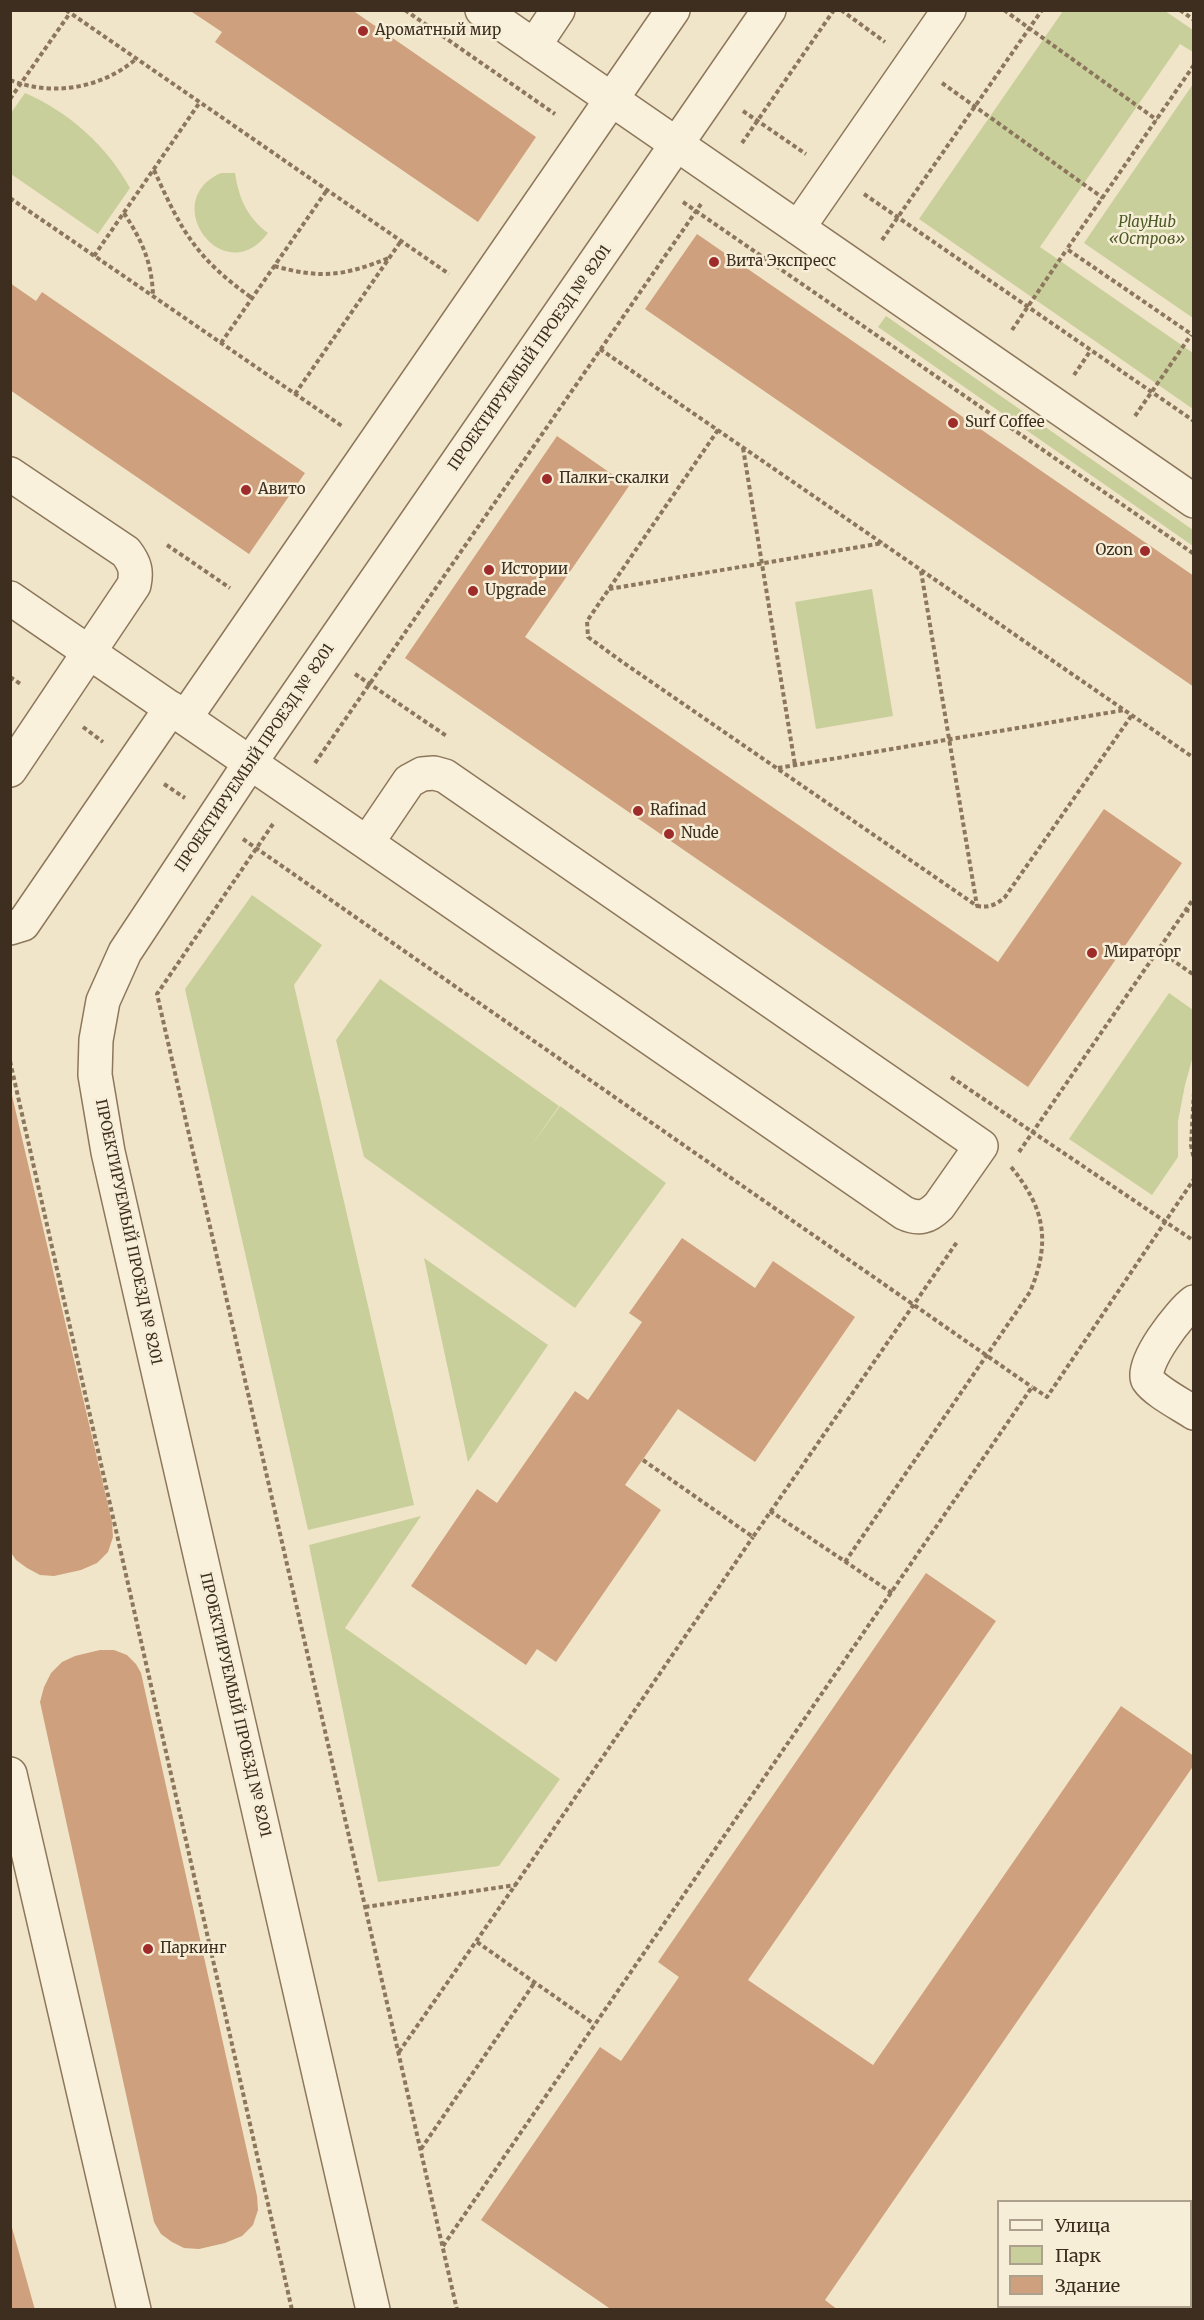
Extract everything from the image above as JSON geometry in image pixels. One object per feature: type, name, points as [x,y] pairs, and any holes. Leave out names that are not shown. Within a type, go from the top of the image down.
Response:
[{"type":"street","points":[[482,10],[1194,501]]},
{"type":"street","points":[[534,46],[558,10]]},
{"type":"street","points":[[10,928],[22,924],[134,763],[178,713],[372,447],[673,10]]},
{"type":"street","name":"ПРОЕКТИРУЕМЫЙ ПРОЕЗД № 8201","points":[[373,2310],[108,1152],[94,1075],[96,1040],[103,1001],[125,952],[250,763],[770,10]]},
{"type":"street","points":[[798,228],[949,10]]},
{"type":"street","points":[[10,474],[126,552],[135,563],[136,573],[134,585],[10,770]]},
{"type":"street","points":[[10,598],[178,713],[366,843],[904,1213],[922,1218],[931,1214],[981,1146],[445,776],[434,773],[422,774],[409,781],[366,843]]},
{"type":"street","points":[[1194,1302],[1184,1309],[1150,1358],[1146,1372],[1148,1380],[1156,1387],[1194,1413]]},
{"type":"street","points":[[10,1774],[134,2310]]},
{"type":"path","points":[[405,10],[586,136]]},
{"type":"path","points":[[457,2310],[157,994],[834,10]]},
{"type":"path","points":[[841,10],[1103,198]]},
{"type":"path","points":[[1004,10],[1156,120]]},
{"type":"path","points":[[836,308],[1042,10]]},
{"type":"path","points":[[1180,10],[1194,20]]},
{"type":"path","points":[[10,99],[68,12],[478,294]]},
{"type":"path","points":[[10,80],[44,88],[84,87],[121,72],[136,59]]},
{"type":"path","points":[[990,361],[1194,66]]},
{"type":"path","points":[[714,91],[1194,421]]},
{"type":"path","points":[[94,256],[200,102]]},
{"type":"path","points":[[154,169],[188,239],[207,261],[252,298]]},
{"type":"path","points":[[652,181],[1194,554]]},
{"type":"path","points":[[221,343],[327,190]]},
{"type":"path","points":[[10,198],[372,447]]},
{"type":"path","points":[[124,213],[145,250],[152,273],[153,296]]},
{"type":"path","points":[[295,394],[401,241]]},
{"type":"path","points":[[1067,249],[1192,335],[1114,446]]},
{"type":"path","points":[[274,266],[302,274],[329,275],[356,270],[390,257]]},
{"type":"path","points":[[600,349],[1194,758]]},
{"type":"path","points":[[718,430],[587,621],[588,637],[595,644],[977,906],[991,907],[1005,897],[1132,715]]},
{"type":"path","points":[[743,447],[795,765]]},
{"type":"path","points":[[609,589],[883,543]]},
{"type":"path","points":[[921,570],[977,906]]},
{"type":"path","points":[[10,677],[1047,1397],[1194,1179]]},
{"type":"path","points":[[777,769],[1125,710]]},
{"type":"path","points":[[1003,1175],[1194,898]]},
{"type":"path","points":[[1185,910],[1194,912]]},
{"type":"path","points":[[1158,950],[1194,975]]},
{"type":"path","points":[[10,1061],[292,2310]]},
{"type":"path","points":[[1194,1092],[1191,1145],[1194,1160]]},
{"type":"path","points":[[845,1562],[1030,1292],[1040,1268],[1043,1241],[1041,1220],[1024,1183],[1010,1165]]},
{"type":"path","points":[[1165,1221],[1194,1241]]},
{"type":"path","points":[[399,2052],[958,1240]]},
{"type":"path","points":[[442,2247],[1032,1387]]},
{"type":"path","points":[[643,1460],[753,1537]]},
{"type":"path","points":[[771,1511],[892,1593]]},
{"type":"path","points":[[365,1907],[516,1884]]},
{"type":"path","points":[[476,1942],[594,2024]]},
{"type":"path","points":[[421,2149],[535,1982]]},
{"type":"green space","points":[[1063,11],[1165,11],[1193,30],[1193,52],[1180,44],[1040,247],[1193,353],[1193,409],[919,219]]},
{"type":"green space","name":"PlayHub «Остров»","points":[[1193,84],[1193,318],[1084,243]]},
{"type":"green space","points":[[25,93],[57,110],[85,132],[110,158],[130,188],[98,234],[11,174],[11,113]]},
{"type":"green space","points":[[221,173],[235,173],[245,207],[268,233],[251,249],[233,252],[217,247],[204,236],[196,220],[195,202],[203,186]]},
{"type":"green space","points":[[886,316],[1193,530],[1193,546],[878,327]]},
{"type":"green space","points":[[872,589],[893,716],[816,729],[795,602]]},
{"type":"green space","points":[[252,895],[322,945],[294,985],[414,1505],[308,1530],[185,989]]},
{"type":"green space","points":[[380,979],[559,1106],[529,1149],[560,1106],[666,1183],[575,1308],[364,1157],[336,1040]]},
{"type":"green space","points":[[1169,993],[1193,1010],[1193,1056],[1178,1121],[1178,1157],[1152,1195],[1069,1139]]},
{"type":"green space","points":[[424,1258],[548,1345],[468,1462]]},
{"type":"green space","points":[[421,1516],[345,1628],[560,1779],[499,1866],[378,1882],[309,1545]]},
{"type":"building","points":[[189,10],[352,10],[536,137],[478,222],[215,42],[222,32]]},
{"type":"building","points":[[697,234],[1194,576],[1194,687],[645,309]]},
{"type":"building","points":[[10,283],[36,301],[42,292],[305,473],[249,554],[10,390]]},
{"type":"building","points":[[557,436],[629,486],[525,637],[998,962],[1104,809],[1182,863],[1028,1087],[405,658]]},
{"type":"building","points":[[10,1087],[112,1522],[113,1537],[108,1552],[97,1563],[81,1570],[54,1576],[40,1575],[27,1568],[16,1560],[10,1551]]},
{"type":"building","points":[[682,1238],[755,1288],[773,1261],[855,1317],[755,1462],[678,1409],[625,1485],[661,1510],[556,1662],[537,1649],[526,1665],[411,1586],[477,1489],[497,1503],[575,1391],[588,1400],[642,1322],[629,1313]]},
{"type":"building","points":[[926,1573],[996,1621],[748,1980],[873,2065],[1121,1706],[1194,1756],[1194,1765],[825,2300],[838,2310],[612,2310],[481,2220],[600,2047],[621,2061],[679,1977],[658,1962]]},
{"type":"building","name":"Паркинг","points":[[100,1650],[114,1650],[127,1655],[141,1673],[257,2196],[258,2210],[253,2225],[242,2236],[199,2249],[184,2248],[172,2242],[161,2234],[154,2222],[40,1702],[51,1673],[62,1662],[75,1656]]},
{"type":"building","points":[[11,2224],[35,2310],[10,2310]]},
{"type":"place","name":"Ароматный мир","points":[[363,31]]},
{"type":"place","name":"Вита Экспресс","points":[[714,262]]},
{"type":"place","name":"Surf Coffee","points":[[953,423]]},
{"type":"place","name":"Палки-скалки","points":[[547,479]]},
{"type":"place","name":"Авито","points":[[246,490]]},
{"type":"place","name":"Ozon","points":[[1145,551]]},
{"type":"place","name":"Истории","points":[[489,570]]},
{"type":"place","name":"Upgrade","points":[[473,591]]},
{"type":"place","name":"Rafinad","points":[[638,811]]},
{"type":"place","name":"Nude","points":[[669,834]]},
{"type":"place","name":"Мираторг","points":[[1092,953]]},
{"type":"place","name":"Паркинг","points":[[148,1949]]}]
